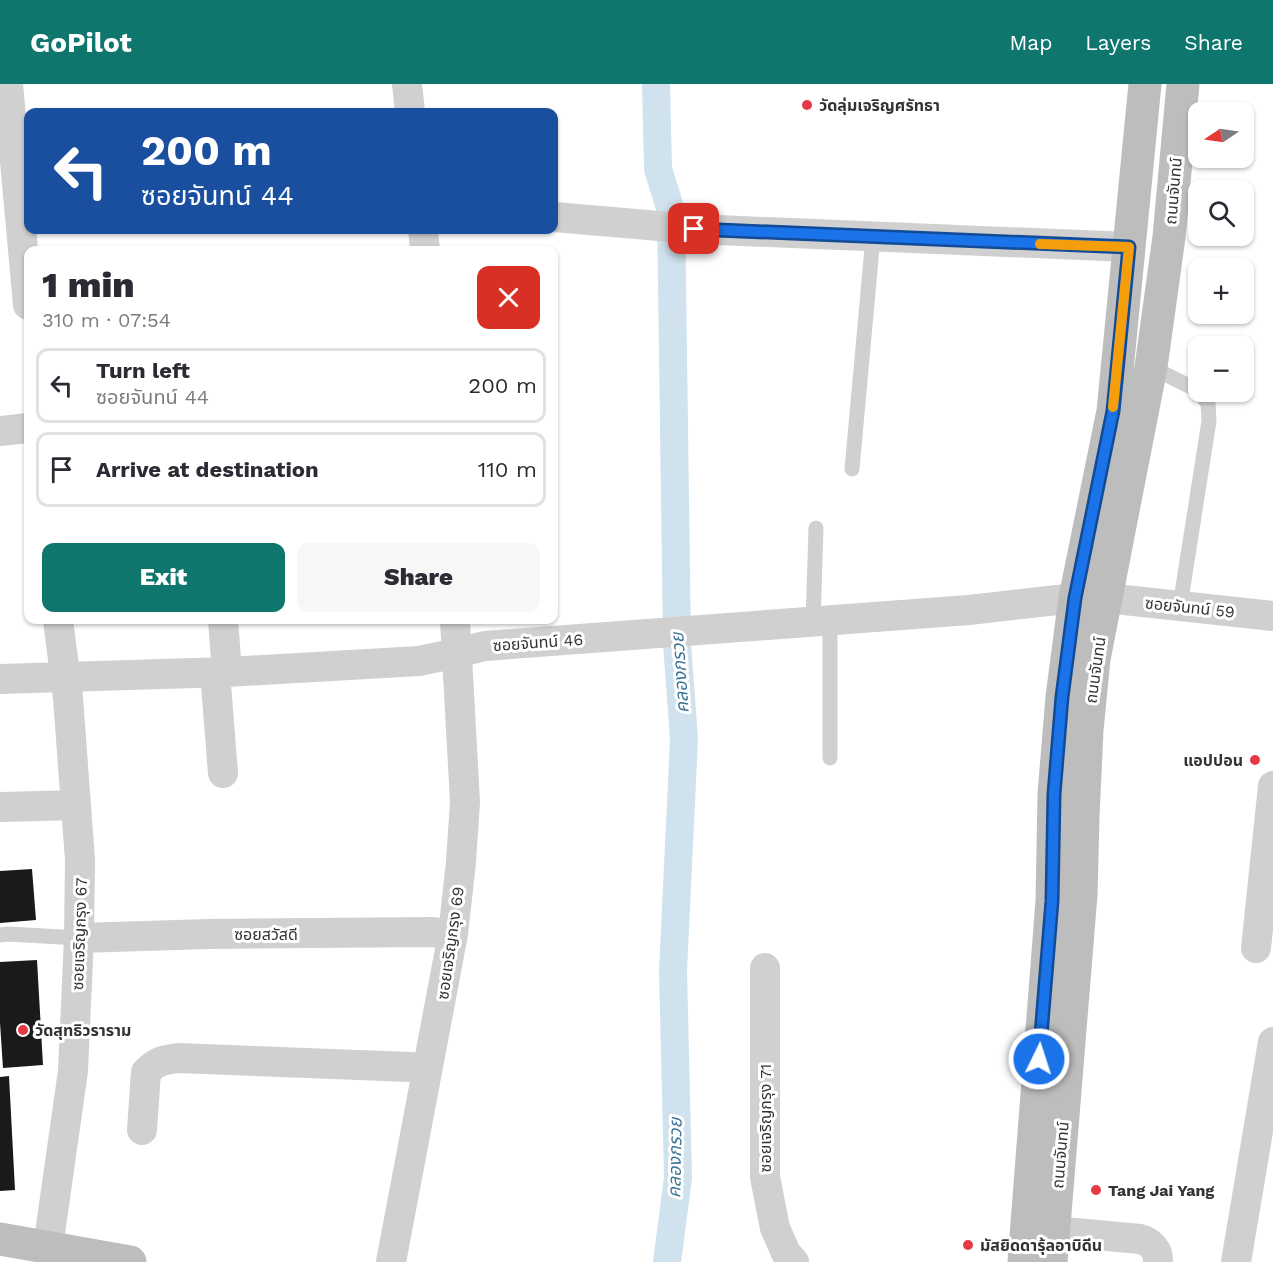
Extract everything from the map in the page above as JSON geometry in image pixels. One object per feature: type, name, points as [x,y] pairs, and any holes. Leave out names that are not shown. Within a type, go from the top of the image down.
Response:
[{"type":"main road","name":"ถนนจันทน์","points":[[1052,1247],[1081,896],[1087,730],[1095,659],[1091,598],[1113,411],[1146,84]]},
{"type":"main road","name":"ถนนจันทน์","points":[[1024,1262],[1052,901],[1054,794],[1062,697],[1091,598],[1151,367],[1169,237],[1183,84]]},
{"type":"main road","points":[[0,1239],[130,1262]]},
{"type":"street","points":[[8,84],[16,218],[24,276]]},
{"type":"street","points":[[407,84],[410,108]]},
{"type":"street","points":[[558,217],[694,229],[1129,247]]},
{"type":"street","points":[[0,431],[24,428]]},
{"type":"street","name":"ซอยจันทน์ 59","points":[[1091,598],[1273,616]]},
{"type":"street","name":"ซอยจันทน์ 46","points":[[0,679],[221,672],[418,661],[485,646],[969,610],[1091,598]]},
{"type":"street","name":"ซอยเจริญกรุง 67","points":[[48,1247],[73,1071],[81,860],[68,698],[58,624]]},
{"type":"street","points":[[223,624],[221,672],[223,773]]},
{"type":"street","name":"ซอยเจริญกรุง 69","points":[[391,1262],[426,1072],[441,1005],[453,934],[461,862],[465,802],[455,624]]},
{"type":"street","points":[[1256,948],[1273,786]]},
{"type":"street","points":[[0,807],[76,805]]},
{"type":"street","name":"ซอยสวัสดี","points":[[79,938],[220,934],[430,932],[453,934]]},
{"type":"street","name":"ซอยเจริญกรุง 71","points":[[765,968],[765,1177],[775,1227],[786,1253],[794,1262]]},
{"type":"street","points":[[1236,1262],[1273,1042]]},
{"type":"street","points":[[142,1130],[146,1072],[162,1060],[178,1058],[411,1067],[426,1072]]},
{"type":"street","points":[[1052,1247],[1140,1239],[1148,1241],[1153,1247],[1159,1258],[1158,1262]]},
{"type":"lane","points":[[852,469],[873,237]]},
{"type":"lane","points":[[1151,367],[1195,389],[1208,403],[1209,421],[1180,606]]},
{"type":"lane","points":[[816,528],[830,758]]},
{"type":"lane","points":[[0,935],[79,938]]},
{"type":"building","points":[[32,869],[36,920],[0,923],[0,871]]},
{"type":"building","points":[[37,960],[43,1065],[3,1068],[0,962]]},
{"type":"building","points":[[9,1076],[15,1190],[0,1191],[0,1077]]},
{"type":"waterway","name":"คลองกรวย","points":[[656,84],[658,169],[671,211],[677,643],[684,739],[673,971],[678,1178],[667,1262]]},
{"type":"slow traffic","points":[[1040,244],[1129,247],[1113,407]]},
{"type":"place","name":"วัดลุ่มเจริญศรัทธา","points":[[807,105]]},
{"type":"place","name":"แอปปอน","points":[[1255,760]]},
{"type":"place","name":"วัดสุทธิวราราม","points":[[23,1030]]},
{"type":"place","name":"Tang Jai Yang","points":[[1096,1190]]},
{"type":"place","name":"มัสยิดดารุ้ลอาบิดีน","points":[[968,1245]]},
{"type":"route","points":[[694,229],[1129,247],[1113,411],[1075,598],[1062,697],[1054,794],[1052,901],[1039,1059]]}]
